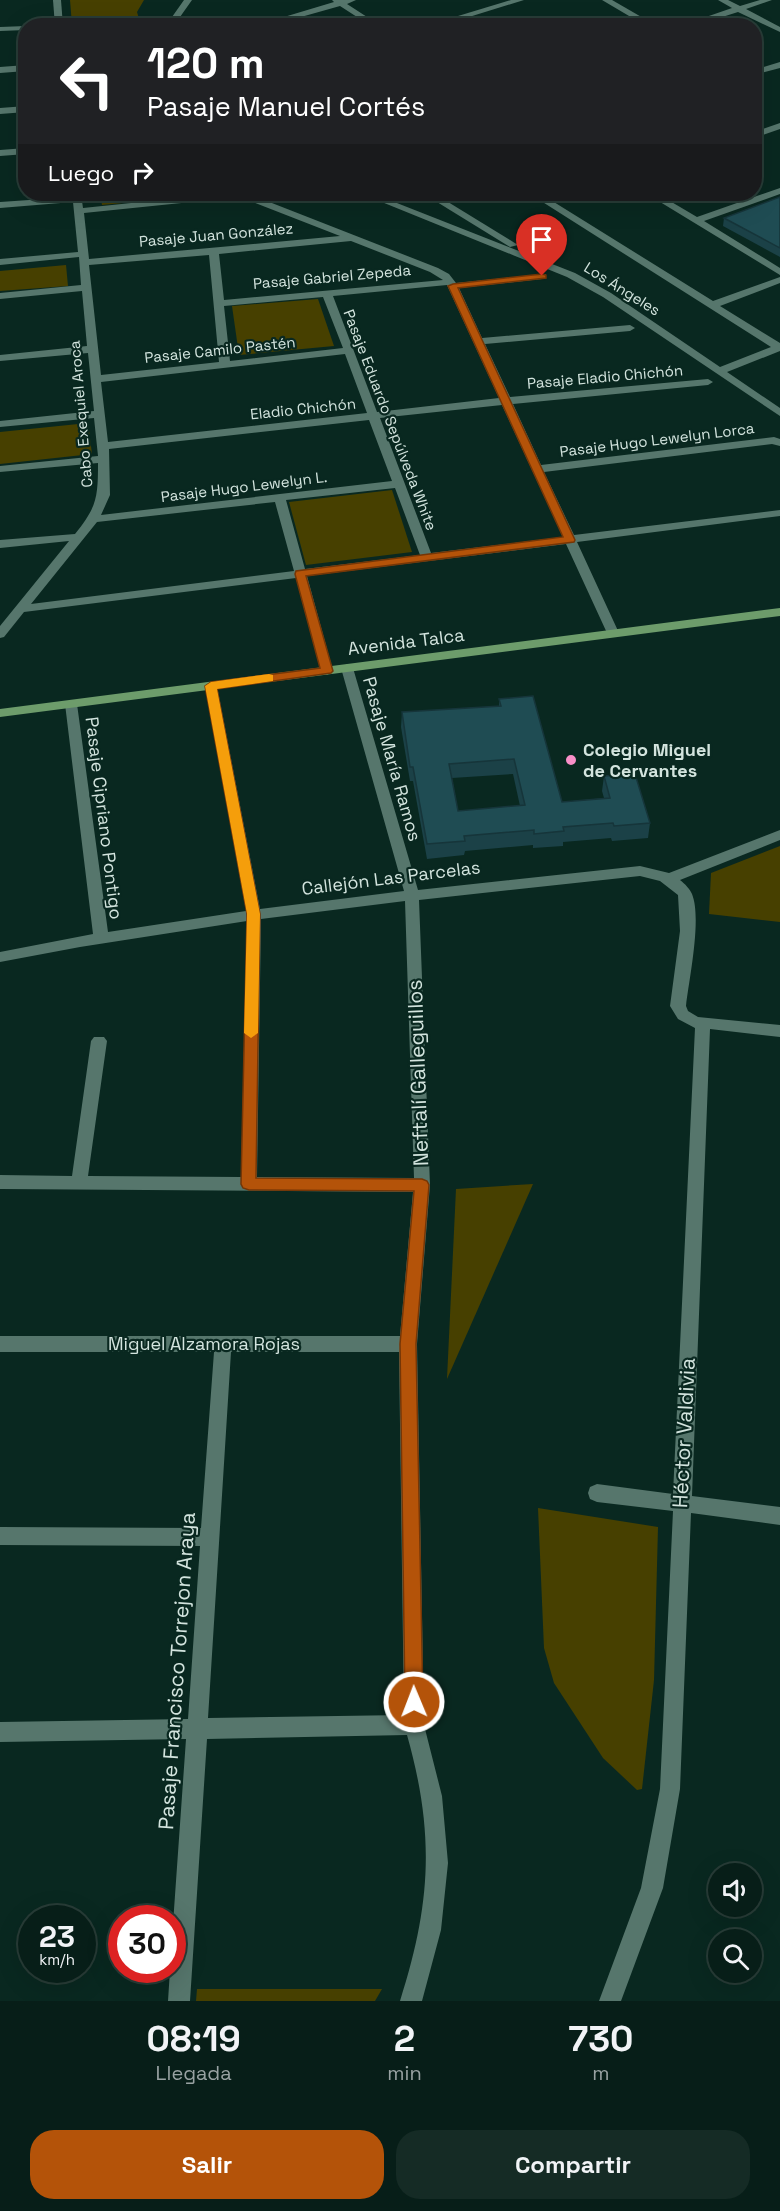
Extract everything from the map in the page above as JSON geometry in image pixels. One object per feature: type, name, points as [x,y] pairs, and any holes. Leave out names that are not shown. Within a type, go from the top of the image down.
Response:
[{"type":"main road","name":"Avenida Talca","points":[[0,713],[780,612]]},
{"type":"street","points":[[57,0],[58,18]]},
{"type":"street","points":[[176,18],[188,0]]},
{"type":"street","points":[[287,18],[352,0]]},
{"type":"street","points":[[457,18],[520,0]]},
{"type":"street","points":[[606,0],[639,18]]},
{"type":"street","points":[[722,0],[757,18]]},
{"type":"street","points":[[710,18],[768,0]]},
{"type":"street","points":[[338,2],[364,18]]},
{"type":"street","points":[[762,21],[780,30]]},
{"type":"street","points":[[0,29],[18,28]]},
{"type":"street","points":[[762,71],[780,65]]},
{"type":"street","points":[[0,70],[18,69]]},
{"type":"street","points":[[0,111],[18,110]]},
{"type":"street","points":[[762,132],[780,126]]},
{"type":"street","points":[[0,153],[18,152]]},
{"type":"street","points":[[762,198],[779,192]]},
{"type":"street","points":[[0,205],[34,201]]},
{"type":"street","name":"Cabo Exequiel Aroca","points":[[1,632],[93,519],[104,495],[103,446],[77,201]]},
{"type":"street","points":[[78,211],[174,201]]},
{"type":"street","points":[[259,201],[434,270],[451,284],[613,633]]},
{"type":"street","name":"Los Ángeles","points":[[385,201],[571,275],[607,295],[780,412]]},
{"type":"street","points":[[441,201],[549,266]]},
{"type":"street","points":[[546,201],[779,347]]},
{"type":"street","points":[[663,201],[780,272]]},
{"type":"street","points":[[696,221],[753,201]]},
{"type":"street","name":"Pasaje Juan González","points":[[0,262],[214,252],[352,238]]},
{"type":"street","points":[[214,252],[225,364]]},
{"type":"street","name":"Pasaje Gabriel Zepeda","points":[[219,303],[542,276]]},
{"type":"street","points":[[712,304],[780,280]]},
{"type":"street","points":[[0,296],[86,288]]},
{"type":"street","name":"Pasaje Eduardo Sepúlveda White","points":[[327,293],[427,558]]},
{"type":"street","points":[[478,342],[630,328]]},
{"type":"street","points":[[720,371],[779,347]]},
{"type":"street","points":[[0,358],[93,349]]},
{"type":"street","name":"Pasaje Camilo Pastén","points":[[96,379],[347,351]]},
{"type":"street","name":"Pasaje Eladio Chichón","points":[[506,401],[708,382]]},
{"type":"street","name":"Eladio Chichón","points":[[103,446],[506,401]]},
{"type":"street","points":[[0,424],[99,414]]},
{"type":"street","name":"Pasaje Hugo Lewelyn Lorca","points":[[537,470],[774,440],[780,443]]},
{"type":"street","points":[[0,469],[104,459]]},
{"type":"street","name":"Pasaje Hugo Lewelyn L.","points":[[93,519],[398,484]]},
{"type":"street","points":[[280,499],[327,671]]},
{"type":"street","points":[[21,609],[780,513]]},
{"type":"street","points":[[0,544],[78,537]]},
{"type":"street","name":"Pasaje María Ramos","points":[[347,668],[412,895]]},
{"type":"street","points":[[211,686],[254,914],[249,1184]]},
{"type":"street","name":"Pasaje Cipriano Pontigo","points":[[71,704],[100,937]]},
{"type":"street","points":[[780,835],[669,879],[685,894],[688,903],[678,1006],[687,1019],[703,1023],[780,1031]]},
{"type":"street","name":"Callejón Las Parcelas","points":[[0,957],[100,937],[453,888],[621,871],[648,872],[669,879]]},
{"type":"street","name":"Neftalí Galleguillos","points":[[411,2001],[426,1952],[435,1904],[438,1857],[436,1810],[427,1767],[414,1725],[408,1344],[422,1185],[412,895]]},
{"type":"street","name":"Héctor Valdivia","points":[[610,2001],[649,1898],[663,1838],[670,1789],[703,1023]]},
{"type":"street","points":[[79,1183],[99,1041]]},
{"type":"street","points":[[0,1182],[422,1185]]},
{"type":"street","name":"Miguel Alzamora Rojas","points":[[0,1344],[408,1344]]},
{"type":"street","name":"Pasaje Francisco Torrejon Araya","points":[[179,2001],[223,1344]]},
{"type":"street","points":[[597,1493],[780,1516]]},
{"type":"street","points":[[0,1536],[210,1537]]},
{"type":"street","points":[[0,1732],[414,1725]]},
{"type":"shaded area","points":[[70,0],[144,0],[137,12],[139,18],[71,18]]},
{"type":"shaded area","points":[[101,201],[144,201],[102,205]]},
{"type":"shaded area","points":[[66,265],[68,286],[0,291],[0,271]]},
{"type":"shaded area","points":[[318,299],[334,346],[239,355],[232,306]]},
{"type":"shaded area","points":[[88,423],[92,454],[0,464],[0,432]]},
{"type":"shaded area","points":[[392,490],[412,552],[306,565],[289,502]]},
{"type":"shaded area","points":[[780,846],[780,922],[709,914],[711,873]]},
{"type":"shaded area","points":[[533,1184],[447,1379],[456,1189]]},
{"type":"shaded area","points":[[538,1508],[658,1527],[654,1680],[642,1789],[637,1790],[603,1758],[554,1683],[544,1648]]},
{"type":"shaded area","points":[[197,1989],[382,1989],[375,2001],[196,2001]]},
{"type":"building","points":[[780,197],[780,248],[724,218]]},
{"type":"building","points":[[533,696],[562,802],[610,798],[604,776],[635,774],[650,823],[563,827],[564,831],[534,834],[534,830],[464,836],[465,841],[427,844],[413,767],[410,767],[402,712],[501,706],[499,699]],"holes":[[[514,759],[525,805],[458,811],[449,764]]]},
{"type":"slow traffic","points":[[251,1033],[254,914],[211,686],[269,678]]},
{"type":"place","name":"Colegio Miguel de Cervantes","points":[[571,760]]},
{"type":"route","points":[[414,1702],[408,1344],[422,1185],[249,1184],[254,914],[211,686],[327,671],[300,574],[570,540],[453,286],[542,276]]}]
